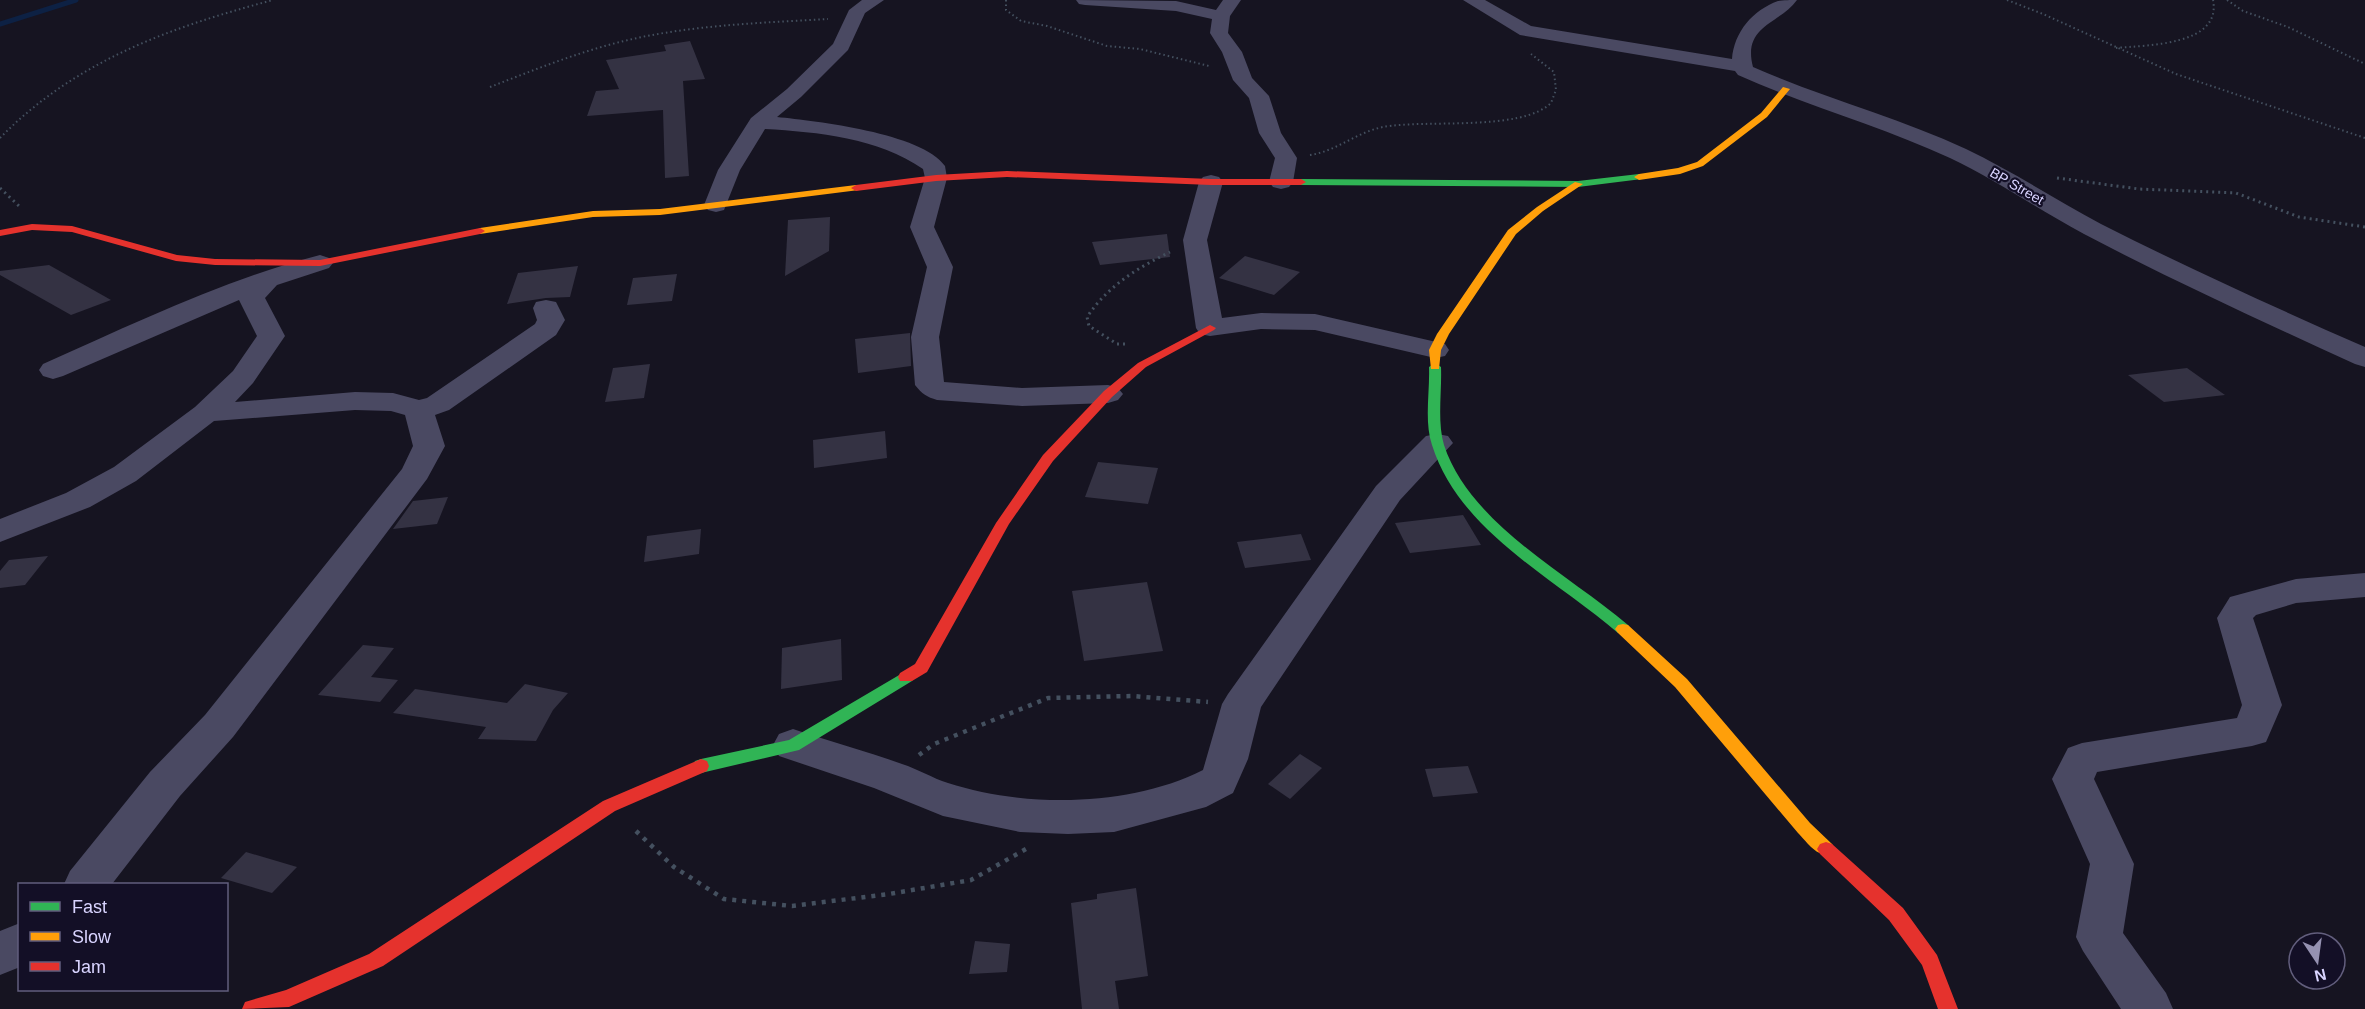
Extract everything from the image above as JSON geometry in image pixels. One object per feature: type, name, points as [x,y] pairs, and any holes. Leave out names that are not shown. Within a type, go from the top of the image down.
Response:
[{"type":"street","points":[[716,205],[729,170],[758,122],[794,93],[842,46],[858,10],[875,0]]},
{"type":"street","points":[[1085,0],[1226,8],[1219,33],[1232,52],[1243,80],[1258,96],[1270,133],[1286,158],[1281,182]]},
{"type":"street","points":[[1472,0],[1526,31],[1742,66],[1743,48],[1756,23],[1788,0]]},
{"type":"street","name":"BP Street","points":[[1742,66],[1745,71],[1755,77],[1906,132],[1958,154],[2091,228],[2185,276],[2365,358]]},
{"type":"street","points":[[53,370],[194,307],[271,277],[320,263],[489,229],[593,214],[660,212],[936,178],[1007,174],[1211,182],[1578,184],[1656,175],[1680,171],[1700,164],[1764,115],[1786,89]]},
{"type":"street","points":[[758,122],[781,123],[846,134],[905,147],[923,156],[934,166],[936,178],[922,227],[940,267],[925,337],[930,385],[937,391],[1022,397],[1108,394]]},
{"type":"street","points":[[1209,328],[1195,240],[1211,182]]},
{"type":"street","points":[[1578,184],[1540,209],[1512,232],[1461,304],[1435,350],[1437,443],[1455,484],[1498,530],[1603,610],[1681,683],[1804,828],[1896,914],[1930,961],[1948,1009]]},
{"type":"street","points":[[0,233],[32,227],[72,230],[176,258],[215,262],[320,263]]},
{"type":"street","points":[[0,531],[78,500],[125,474],[206,413],[243,377],[271,336],[251,297],[271,277]]},
{"type":"street","points":[[206,413],[355,401],[393,402],[419,410],[438,404],[546,329],[552,320],[546,308]]},
{"type":"street","points":[[252,1009],[289,998],[376,960],[609,806],[702,766],[793,745],[921,668],[1003,523],[1048,458],[1108,394],[1142,365],[1209,328],[1261,321],[1315,322],[1435,350]]},
{"type":"street","points":[[88,883],[165,784],[219,726],[416,472],[429,446],[419,410]]},
{"type":"street","points":[[793,745],[889,776],[943,799],[1020,815],[1068,817],[1114,815],[1191,795],[1218,781],[1228,759],[1242,704],[1388,493],[1437,443]]},
{"type":"street","points":[[2150,1009],[2099,937],[2112,864],[2073,779],[2082,759],[2252,731],[2262,705],[2235,618],[2243,606],[2296,591],[2365,585]]},
{"type":"street","points":[[0,954],[18,945]]},
{"type":"path","points":[[0,138],[20,118],[67,82],[135,47],[207,19],[273,0]]},
{"type":"path","points":[[1006,0],[1006,10],[1021,21],[1047,26],[1107,46],[1140,49],[1197,63],[1213,68],[1230,78],[1243,80]]},
{"type":"path","points":[[2007,0],[2051,17],[2115,49],[2235,96],[2365,138]]},
{"type":"path","points":[[2115,49],[2158,44],[2195,36],[2207,28],[2214,5],[2213,0]]},
{"type":"path","points":[[2228,0],[2243,10],[2288,27],[2365,64]]},
{"type":"path","points":[[490,87],[586,51],[640,38],[711,27],[854,17]]},
{"type":"path","points":[[1286,158],[1326,154],[1364,131],[1386,126],[1504,119],[1531,113],[1549,105],[1556,95],[1554,72],[1514,38],[1526,31]]},
{"type":"path","points":[[2001,177],[2065,179],[2139,189],[2236,193],[2299,217],[2365,227]]},
{"type":"path","points":[[1127,344],[1117,344],[1089,326],[1087,317],[1095,304],[1118,280],[1195,240]]},
{"type":"path","points":[[889,776],[934,744],[1048,698],[1132,696],[1242,704]]},
{"type":"path","points":[[609,806],[674,867],[724,899],[792,906],[971,880],[1019,855],[1068,817]]},
{"type":"building","points":[[690,41],[705,79],[683,81],[689,176],[665,178],[663,110],[587,116],[596,91],[619,89],[606,60],[666,51],[664,45]]},
{"type":"building","points":[[830,217],[829,251],[785,276],[788,220]]},
{"type":"building","points":[[1167,234],[1170,257],[1100,265],[1092,242]]},
{"type":"building","points":[[1245,256],[1300,272],[1274,295],[1219,278]]},
{"type":"building","points":[[49,265],[111,300],[71,315],[0,275],[0,271]]},
{"type":"building","points":[[578,266],[570,297],[507,304],[518,273]]},
{"type":"building","points":[[677,274],[672,301],[627,305],[633,278]]},
{"type":"building","points":[[910,333],[911,366],[858,373],[855,339]]},
{"type":"building","points":[[650,364],[644,398],[605,402],[613,368]]},
{"type":"building","points":[[2187,368],[2225,395],[2164,402],[2128,375]]},
{"type":"building","points":[[885,431],[887,458],[814,468],[813,440]]},
{"type":"building","points":[[1098,462],[1158,468],[1148,504],[1085,497]]},
{"type":"building","points":[[448,497],[437,524],[393,529],[413,501]]},
{"type":"building","points":[[1463,515],[1481,545],[1410,553],[1395,523]]},
{"type":"building","points":[[701,529],[699,554],[644,562],[647,536]]},
{"type":"building","points":[[1301,534],[1311,560],[1245,568],[1237,542]]},
{"type":"building","points":[[48,556],[25,585],[0,588],[0,571],[9,560]]},
{"type":"building","points":[[1147,582],[1163,651],[1084,661],[1072,591]]},
{"type":"building","points":[[841,639],[842,680],[781,689],[782,648]]},
{"type":"building","points":[[363,645],[394,648],[371,677],[398,680],[380,702],[318,695]]},
{"type":"building","points":[[525,684],[568,693],[553,710],[536,741],[478,739],[486,727],[393,713],[415,689],[507,703]]},
{"type":"building","points":[[1300,754],[1322,768],[1290,799],[1268,784]]},
{"type":"building","points":[[1468,766],[1478,793],[1433,797],[1425,769]]},
{"type":"building","points":[[246,852],[297,867],[272,893],[221,878]]},
{"type":"building","points":[[1136,888],[1148,976],[1115,981],[1119,1009],[1082,1009],[1071,903],[1097,899],[1097,894]]},
{"type":"building","points":[[975,941],[1010,944],[1007,972],[969,974]]},
{"type":"waterway","points":[[0,24],[76,0]]},
{"type":"traffic: fast","points":[[1301,182],[1578,184],[1639,177]]},
{"type":"traffic: fast","points":[[1435,367],[1436,438],[1451,474],[1469,500],[1517,547],[1599,608],[1623,629]]},
{"type":"traffic: fast","points":[[701,766],[793,745],[906,677]]},
{"type":"traffic: slow","points":[[1639,177],[1680,171],[1700,164],[1764,115],[1786,89]]},
{"type":"traffic: slow","points":[[1435,367],[1435,350],[1443,334],[1512,232],[1540,209],[1578,184]]},
{"type":"traffic: slow","points":[[480,231],[593,214],[660,212],[856,188]]},
{"type":"traffic: slow","points":[[1623,629],[1681,683],[1804,828],[1826,849]]},
{"type":"traffic: jam","points":[[856,188],[936,178],[1007,174],[1211,182],[1301,182]]},
{"type":"traffic: jam","points":[[0,233],[32,227],[72,229],[176,258],[215,262],[320,263],[480,231]]},
{"type":"traffic: jam","points":[[906,677],[921,668],[1003,523],[1048,458],[1108,394],[1142,365],[1210,328]]},
{"type":"traffic: jam","points":[[252,1009],[289,998],[376,960],[609,806],[701,766]]},
{"type":"traffic: jam","points":[[1826,849],[1896,914],[1930,961],[1948,1009]]}]
